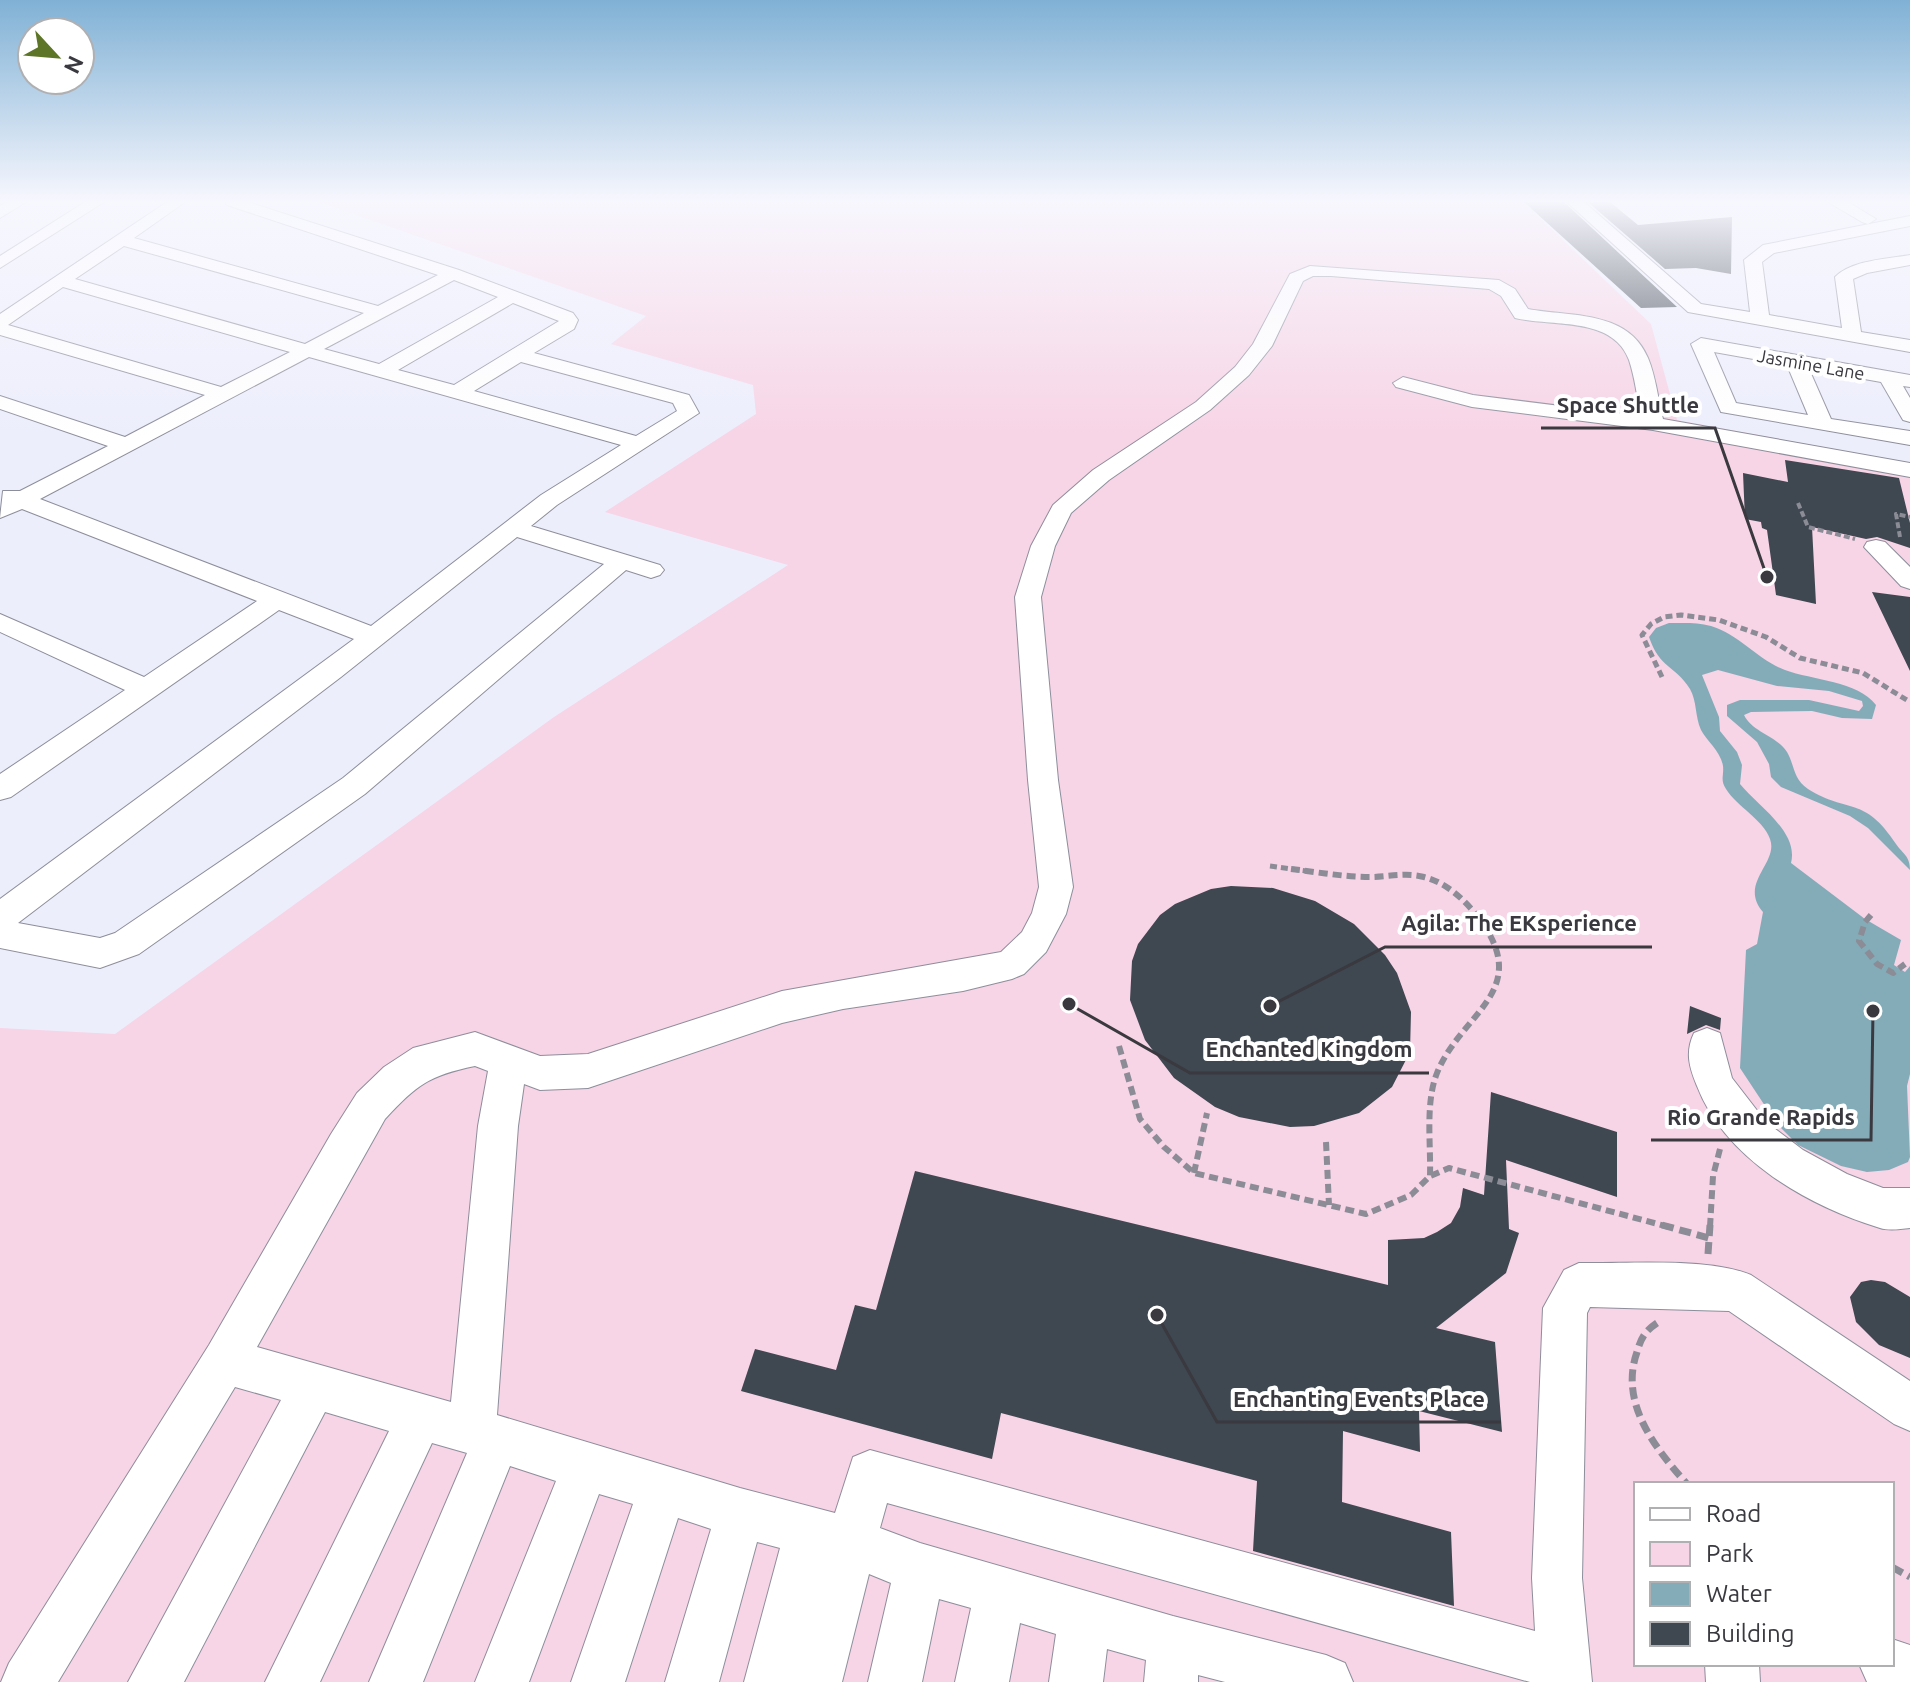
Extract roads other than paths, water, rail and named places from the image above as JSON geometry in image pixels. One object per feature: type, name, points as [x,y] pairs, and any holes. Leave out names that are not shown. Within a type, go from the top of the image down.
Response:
[{"type":"street","points":[[267,280],[380,312]]},
{"type":"street","points":[[7,501],[127,445],[441,280]]},
{"type":"street","points":[[456,393],[569,320],[471,280]]},
{"type":"street","points":[[28,1682],[225,1361],[345,1147],[380,1097],[397,1079],[426,1060],[475,1049],[540,1073],[588,1071],[782,1007],[843,994],[963,976],[1012,964],[1034,942],[1049,914],[1056,887],[1043,780],[1028,597],[1043,546],[1061,510],[1071,501],[1101,475],[1203,406],[1242,371],[1262,346],[1295,280]]},
{"type":"street","points":[[1449,280],[1493,284],[1509,293],[1514,306],[1522,314],[1594,323],[1628,338],[1638,355],[1653,424]]},
{"type":"street","points":[[1664,280],[1695,308],[1910,346]]},
{"type":"street","points":[[1755,280],[1760,320]]},
{"type":"street","points":[[1844,280],[1852,335]]},
{"type":"street","points":[[0,322],[61,281],[640,444]]},
{"type":"street","points":[[1671,287],[1695,289]]},
{"type":"street","points":[[381,371],[513,296]]},
{"type":"street","points":[[0,329],[223,394]]},
{"type":"street","name":"Jasmine Lane","points":[[1823,424],[1728,408],[1701,344],[1910,381]]},
{"type":"street","points":[[0,918],[374,637],[549,500],[688,413],[682,399],[518,355]]},
{"type":"street","points":[[1795,361],[1823,424],[1910,438]]},
{"type":"street","points":[[1888,377],[1910,416]]},
{"type":"street","points":[[1403,383],[1472,401],[1653,424],[1910,470]]},
{"type":"street","points":[[0,402],[127,445]]},
{"type":"street","points":[[7,501],[279,598],[374,637]]},
{"type":"street","points":[[0,934],[100,953],[127,944],[354,786],[637,566],[513,528]]},
{"type":"street","points":[[1876,547],[1910,581]]},
{"type":"street","points":[[0,789],[279,598]]},
{"type":"street","points":[[0,622],[147,689]]},
{"type":"street","points":[[1707,1045],[1708,1066],[1717,1089],[1752,1135],[1789,1164],[1833,1188],[1883,1209],[1910,1208]]},
{"type":"street","points":[[396,1682],[484,1436],[498,1126],[509,1061]]},
{"type":"street","points":[[771,1682],[830,1537],[870,1474],[1564,1674],[1557,1578],[1565,1308],[1579,1285],[1736,1290],[1910,1408]]},
{"type":"street","points":[[225,1361],[421,1416],[585,1468],[830,1537],[920,1568],[1085,1615],[1172,1662],[1326,1682]]},
{"type":"street","points":[[155,1682],[313,1387]]},
{"type":"street","points":[[292,1682],[421,1416]]},
{"type":"street","points":[[502,1682],[585,1468]]},
{"type":"street","points":[[598,1682],[662,1491]]},
{"type":"street","points":[[692,1682],[740,1513]]},
{"type":"street","points":[[815,1682],[830,1537]]},
{"type":"street","points":[[895,1682],[920,1568]]},
{"type":"street","points":[[982,1682],[1000,1591]]},
{"type":"street","points":[[1076,1682],[1085,1615]]},
{"type":"water","points":[[1669,623],[1711,626],[1731,635],[1775,666],[1846,686],[1868,697],[1876,705],[1872,719],[1842,718],[1812,711],[1751,712],[1744,715],[1753,726],[1782,746],[1790,757],[1797,777],[1808,789],[1874,818],[1906,856],[1910,870],[1868,828],[1850,816],[1781,787],[1771,777],[1769,764],[1757,742],[1727,716],[1727,705],[1740,700],[1809,700],[1859,711],[1862,701],[1829,691],[1777,686],[1718,670],[1702,675],[1719,717],[1720,731],[1737,752],[1742,765],[1740,784],[1783,830],[1792,852],[1791,863],[1865,919],[1901,940],[1894,965],[1905,972],[1910,966],[1908,1162],[1889,1170],[1867,1172],[1841,1166],[1798,1145],[1777,1124],[1740,1068],[1746,950],[1757,944],[1763,912],[1756,902],[1755,892],[1769,856],[1770,839],[1762,825],[1726,789],[1722,761],[1701,730],[1690,689],[1653,647],[1649,637],[1656,628]]},
{"type":"place","name":"Space Shuttle","points":[[1767,577]]},
{"type":"place","name":"Enchanted Kingdom","points":[[1069,1004]]},
{"type":"place","name":"Agila: The EKsperience","points":[[1270,1006]]},
{"type":"place","name":"Rio Grande Rapids","points":[[1873,1011]]},
{"type":"place","name":"Enchanting Events Place","points":[[1157,1315]]}]
